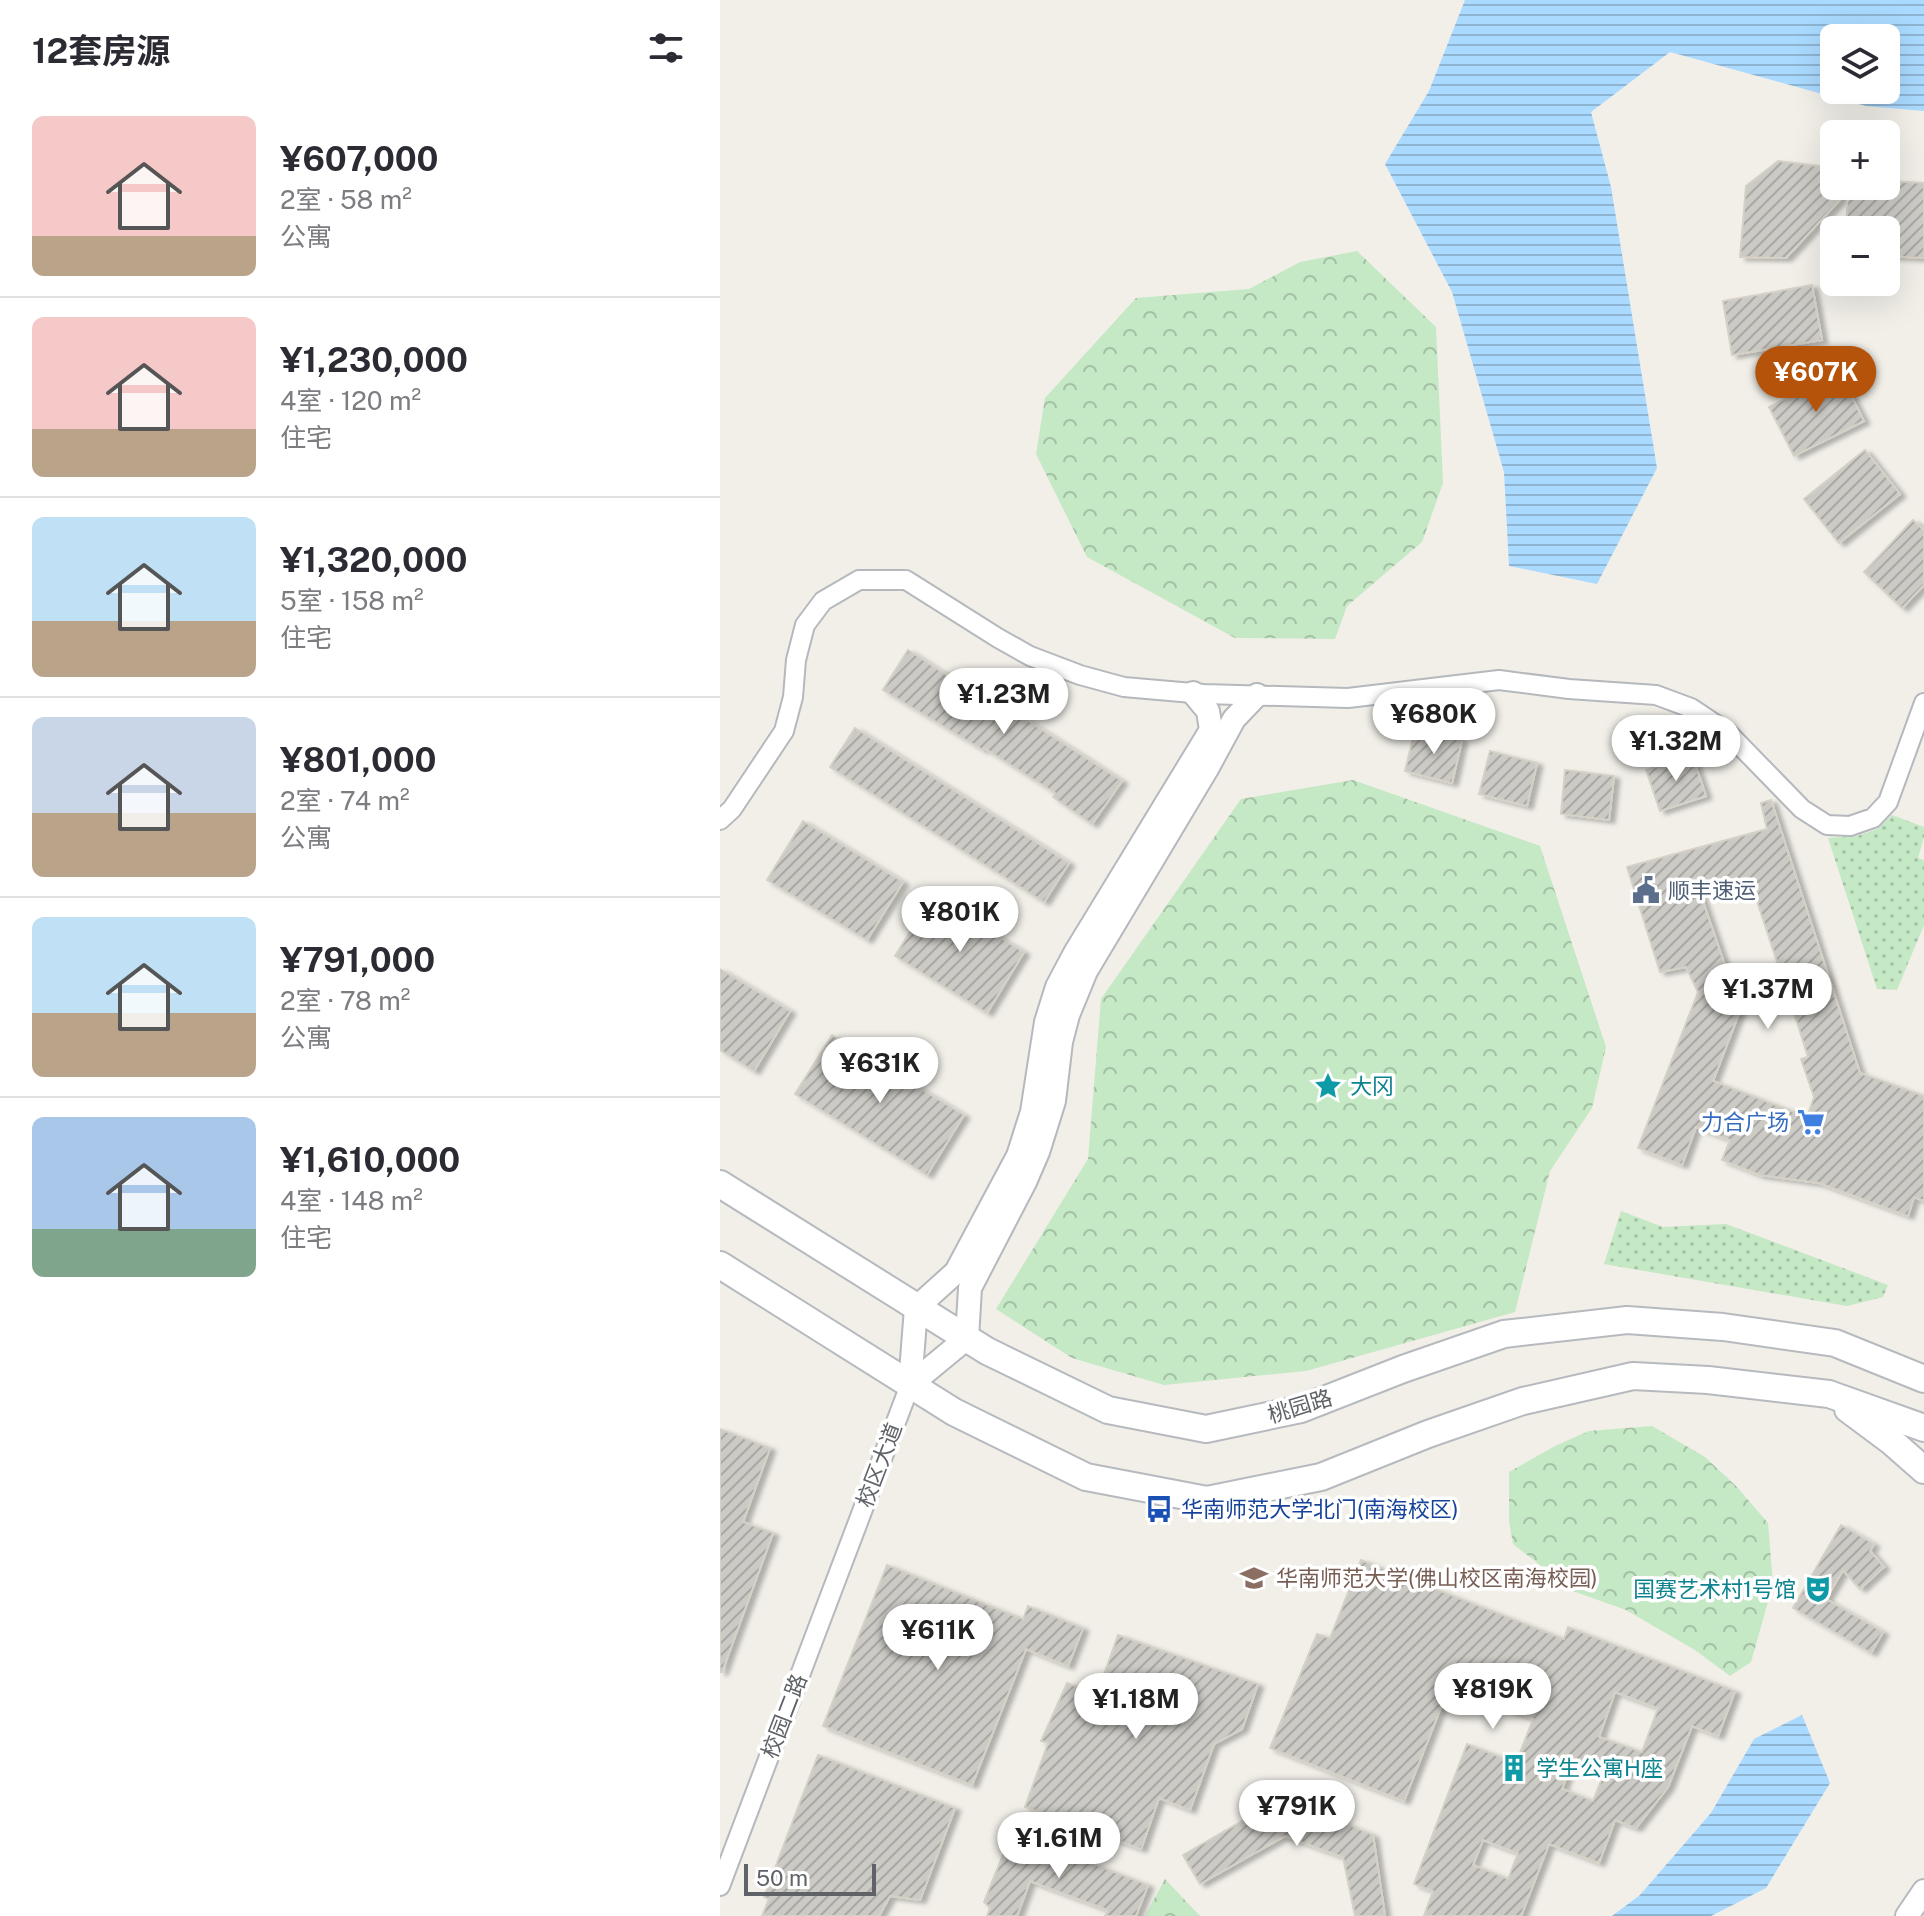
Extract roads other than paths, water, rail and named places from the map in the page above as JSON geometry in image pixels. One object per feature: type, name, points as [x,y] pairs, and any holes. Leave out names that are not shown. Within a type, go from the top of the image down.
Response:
[{"type":"main road","name":"桃园路","points":[[720,1184],[987,1351],[1108,1410],[1206,1429],[1301,1409],[1504,1334],[1627,1320],[1723,1327],[1835,1343],[1924,1379]]},
{"type":"main road","points":[[720,1265],[954,1412],[1086,1477],[1207,1500],[1321,1477],[1428,1434],[1523,1401],[1633,1376],[1708,1380],[1829,1394],[1924,1428]]},
{"type":"main road","points":[[1835,1343],[1924,1359]]},
{"type":"main road","points":[[1829,1394],[1924,1470]]},
{"type":"street","points":[[720,820],[732,809],[784,731],[805,625],[823,601],[859,580],[906,580],[1030,656],[1124,687],[1193,693],[1348,698],[1499,680],[1656,695],[1691,708],[1727,732],[1802,809],[1827,825],[1850,826],[1873,818],[1888,802],[1924,703]]},
{"type":"street","points":[[910,1385],[916,1308],[956,1272],[1018,1156],[1032,1112],[1046,1022],[1057,987],[1211,730],[1208,711],[1193,693]]},
{"type":"street","points":[[910,1385],[967,1338],[970,1288],[1038,1152],[1054,1101],[1061,1042],[1068,1015],[1086,971],[1234,719],[1257,695]]},
{"type":"street","name":"校区大道","points":[[848,1546],[910,1385]]},
{"type":"street","name":"校园二路","points":[[720,1886],[848,1546]]},
{"type":"street","points":[[1907,1916],[1924,1891]]},
{"type":"water","points":[[1465,0],[1924,0],[1924,111],[1859,104],[1900,104],[1900,24],[1820,24],[1820,93],[1670,52],[1591,112],[1611,187],[1657,468],[1597,584],[1509,566],[1504,472],[1452,292],[1385,164],[1429,91]]},
{"type":"water","points":[[1802,1715],[1830,1783],[1766,1888],[1711,1916],[1612,1916],[1640,1895],[1711,1813],[1754,1739]]},
{"type":"place","name":"顺丰速运","points":[[1646,890]]},
{"type":"place","name":"大冈","points":[[1328,1086]]},
{"type":"place","name":"力合广场","points":[[1811,1122]]},
{"type":"place","name":"华南师范大学北门(南海校区)","points":[[1159,1509]]},
{"type":"place","name":"华南师范大学(佛山校区南海校园)","points":[[1254,1578]]},
{"type":"place","name":"国赛艺术村1号馆","points":[[1818,1589]]},
{"type":"place","name":"学生公寓H座","points":[[1514,1768]]}]
